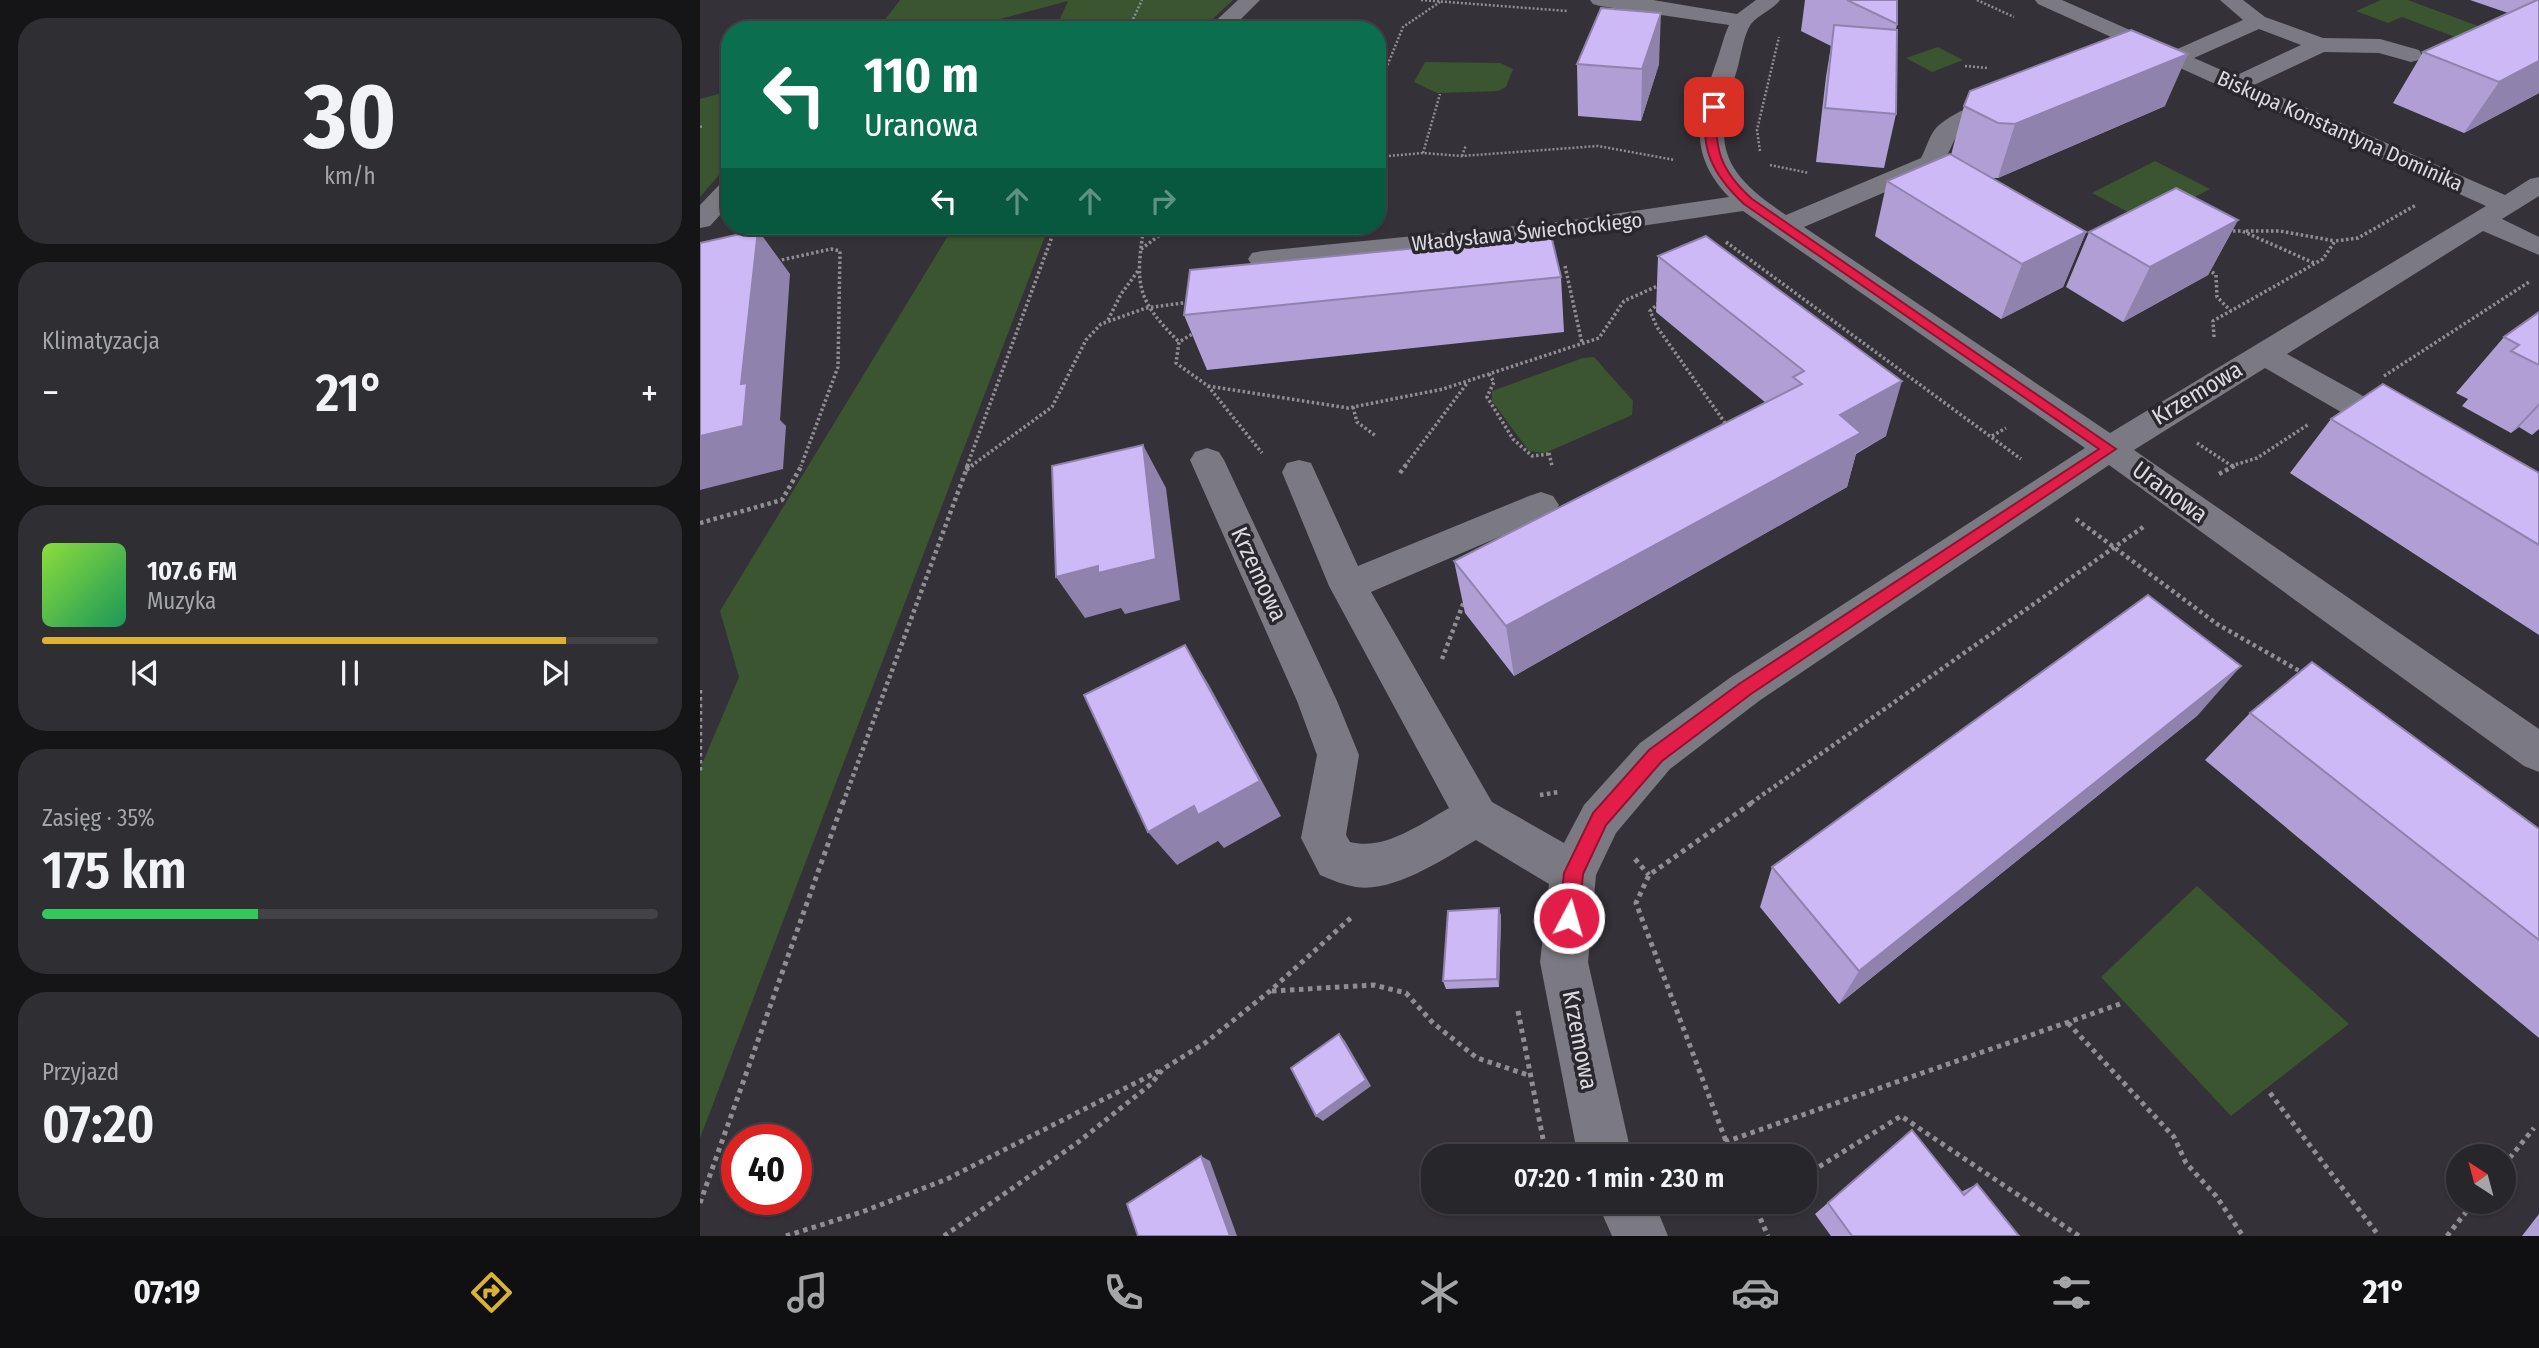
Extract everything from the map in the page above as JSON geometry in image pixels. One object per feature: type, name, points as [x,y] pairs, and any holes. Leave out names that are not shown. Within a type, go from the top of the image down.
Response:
[{"type":"street","points":[[1227,21],[1250,0]]},
{"type":"street","points":[[1600,0],[1742,21],[1770,0]]},
{"type":"street","name":"Biskupa Konstantyna Dominika","points":[[2045,0],[2235,85],[2494,213],[2539,247]]},
{"type":"street","points":[[2230,0],[2258,21],[2320,45],[2380,46],[2411,55]]},
{"type":"street","name":"Uranowa","points":[[1742,21],[1714,107],[1710,132],[1720,169],[1727,183],[1748,202],[2109,449],[2539,753]]},
{"type":"street","name":"Biskupa Konstantyna Dominika","points":[[2175,58],[2258,21]]},
{"type":"street","points":[[2122,55],[2146,45]]},
{"type":"street","points":[[2235,85],[2320,45]]},
{"type":"street","points":[[1784,226],[1932,163],[1945,133],[1962,120],[2024,95]]},
{"type":"street","points":[[1932,163],[1955,176]]},
{"type":"street","name":"Krzemowa","points":[[1602,1144],[1564,962],[1573,873],[1600,819],[1656,755],[1756,681],[2109,449],[2539,185]]},
{"type":"street","points":[[700,220],[721,198]]},
{"type":"street","name":"Władysława Świechockiego","points":[[1262,259],[1538,233],[1748,202]]},
{"type":"street","name":"Krzemowa","points":[[2263,353],[2431,448]]},
{"type":"street","name":"Krzemowa","points":[[1207,460],[1317,701],[1338,755],[1323,838],[1336,860],[1359,866],[1401,859],[1476,816]]},
{"type":"street","points":[[1283,466],[1476,816],[1573,873]]},
{"type":"street","points":[[1348,586],[1541,505]]},
{"type":"street","points":[[1630,1214],[1640,1236]]},
{"type":"path","points":[[1132,21],[1142,0]]},
{"type":"path","points":[[1421,0],[1572,12]]},
{"type":"path","points":[[1452,3],[1462,0]]},
{"type":"path","points":[[1476,4],[1478,0]]},
{"type":"path","points":[[1386,69],[1403,27],[1441,2]]},
{"type":"path","points":[[1763,165],[1756,130],[1780,35]]},
{"type":"path","points":[[1965,66],[1989,68]]},
{"type":"path","points":[[1423,153],[1440,94]]},
{"type":"path","points":[[1462,156],[1466,145]]},
{"type":"path","points":[[1386,157],[1423,153],[1462,156],[1598,146],[1681,161],[1699,172],[1763,165],[1831,178],[1887,181]]},
{"type":"path","points":[[2228,231],[2280,231],[2319,236],[2334,241],[2358,238],[2417,205],[2405,199]]},
{"type":"path","points":[[1706,210],[1730,245],[2029,466]]},
{"type":"path","points":[[2242,231],[2315,263]]},
{"type":"path","points":[[700,1203],[861,752],[1053,235]]},
{"type":"path","points":[[1142,235],[1138,288],[1146,308],[1180,342]]},
{"type":"path","points":[[1140,249],[1159,235]]},
{"type":"path","points":[[2215,345],[2213,321],[2323,260],[2334,241]]},
{"type":"path","points":[[700,523],[782,500],[805,459],[838,366],[840,251],[831,249],[780,261],[769,260]]},
{"type":"path","points":[[1564,264],[1582,343]]},
{"type":"path","points":[[2206,267],[2216,275],[2217,297],[2231,310]]},
{"type":"path","points":[[965,471],[1052,407],[1086,340],[1107,321],[1121,294],[1139,270]]},
{"type":"path","points":[[2232,466],[2257,458],[2539,276]]},
{"type":"path","points":[[1208,386],[1353,407],[1443,389],[1599,338],[1624,301],[1674,279]]},
{"type":"path","points":[[1772,290],[1784,285]]},
{"type":"path","points":[[1107,321],[1146,308],[1201,301]]},
{"type":"path","points":[[1661,301],[1650,311],[1657,330],[1712,400],[1729,429]]},
{"type":"path","points":[[1200,330],[1180,342],[1176,363],[1208,386],[1283,466]]},
{"type":"path","points":[[1489,374],[1494,382],[1487,397],[1492,410],[1523,452],[1532,456],[1549,454]]},
{"type":"path","points":[[1399,473],[1468,381]]},
{"type":"path","points":[[1353,407],[1357,422],[1376,436]]},
{"type":"path","points":[[2070,514],[2217,624],[2312,679]]},
{"type":"path","points":[[2115,548],[1649,875],[1636,904],[1726,1142],[2120,1004]]},
{"type":"path","points":[[1437,667],[1450,648],[1460,607],[1468,596]]},
{"type":"path","points":[[700,690],[700,772]]},
{"type":"path","points":[[786,1236],[862,1212],[947,1179],[1163,1069],[1205,1043],[1270,991],[1374,896],[1401,859]]},
{"type":"path","points":[[1270,991],[1374,985],[1406,993],[1433,1023],[1477,1058],[1529,1076]]},
{"type":"path","points":[[2068,1023],[2174,1137],[2186,1163],[2216,1196],[2243,1236]]},
{"type":"path","points":[[944,1236],[1077,1143],[1151,1084],[1163,1069]]},
{"type":"path","points":[[2270,1093],[2379,1236]]},
{"type":"path","points":[[1817,1168],[1901,1116],[2079,1236]]},
{"type":"path","points":[[2516,1150],[2534,1128]]},
{"type":"path","points":[[1758,1214],[1768,1236]]},
{"type":"path","points":[[2447,1236],[2464,1214]]},
{"type":"green space","points":[[900,0],[1233,0],[1211,21],[1059,21],[1068,1],[993,21],[884,21]]},
{"type":"green space","points":[[2381,0],[2408,0],[2486,29],[2463,40],[2402,17],[2388,23],[2356,11]]},
{"type":"green space","points":[[1938,47],[1963,60],[1932,72],[1906,58]]},
{"type":"green space","points":[[1425,62],[1500,63],[1513,69],[1506,87],[1498,91],[1437,93],[1414,82]]},
{"type":"green space","points":[[721,93],[721,172],[700,197],[700,99]]},
{"type":"green space","points":[[2155,161],[2210,189],[2147,222],[2092,193]]},
{"type":"green space","points":[[949,235],[1046,235],[700,1138],[700,769],[739,677],[720,611]]},
{"type":"green space","points":[[1594,357],[1633,401],[1632,415],[1545,453],[1529,451],[1492,401],[1492,391],[1583,358]]},
{"type":"green space","points":[[2197,886],[2349,1024],[2231,1116],[2101,977]]},
{"type":"building","points":[[1847,0],[1897,0],[1897,24]]},
{"type":"building","points":[[2537,0],[2539,61],[2499,82],[2423,52]]},
{"type":"building","points":[[1601,8],[1661,13],[1642,69],[1577,64]]},
{"type":"building","points":[[1834,25],[1897,30],[1896,114],[1825,108]]},
{"type":"building","points":[[2131,30],[2188,54],[2015,124],[1998,123],[1964,106],[1970,91]]},
{"type":"building","points":[[1950,154],[2086,232],[2022,264],[1887,181]]},
{"type":"building","points":[[2176,188],[2238,220],[2150,267],[2089,232]]},
{"type":"building","points":[[736,235],[757,235],[741,384],[747,383],[743,426],[700,436],[700,243]]},
{"type":"building","points":[[1551,235],[1561,277],[1184,315],[1190,270]]},
{"type":"building","points":[[1706,236],[1902,381],[1840,415],[1861,433],[1506,626],[1454,561],[1802,384],[1793,377],[1804,371],[1658,256]]},
{"type":"building","points":[[2539,312],[2539,365],[2511,351],[2519,345],[2504,337]]},
{"type":"building","points":[[2383,384],[2539,473],[2539,545],[2331,419]]},
{"type":"building","points":[[1143,445],[1156,559],[1098,573],[1098,566],[1056,577],[1052,466]]},
{"type":"building","points":[[2148,595],[2241,666],[1859,971],[1772,867]]},
{"type":"building","points":[[1185,645],[1260,781],[1198,815],[1194,806],[1148,832],[1084,695]]},
{"type":"building","points":[[2312,662],[2539,829],[2539,940],[2250,713]]},
{"type":"building","points":[[1499,908],[1497,979],[1443,981],[1448,911]]},
{"type":"building","points":[[1339,1034],[1366,1080],[1316,1116],[1291,1068]]},
{"type":"building","points":[[1912,1130],[1964,1195],[1977,1184],[2019,1236],[1852,1236],[1828,1203]]},
{"type":"building","points":[[1201,1156],[1230,1236],[1138,1236],[1127,1204]]},
{"type":"route","points":[[1569,918],[1573,873],[1600,819],[1656,755],[1745,689],[2109,449],[1748,202],[1727,183],[1713,153],[1710,132],[1714,107]]}]
